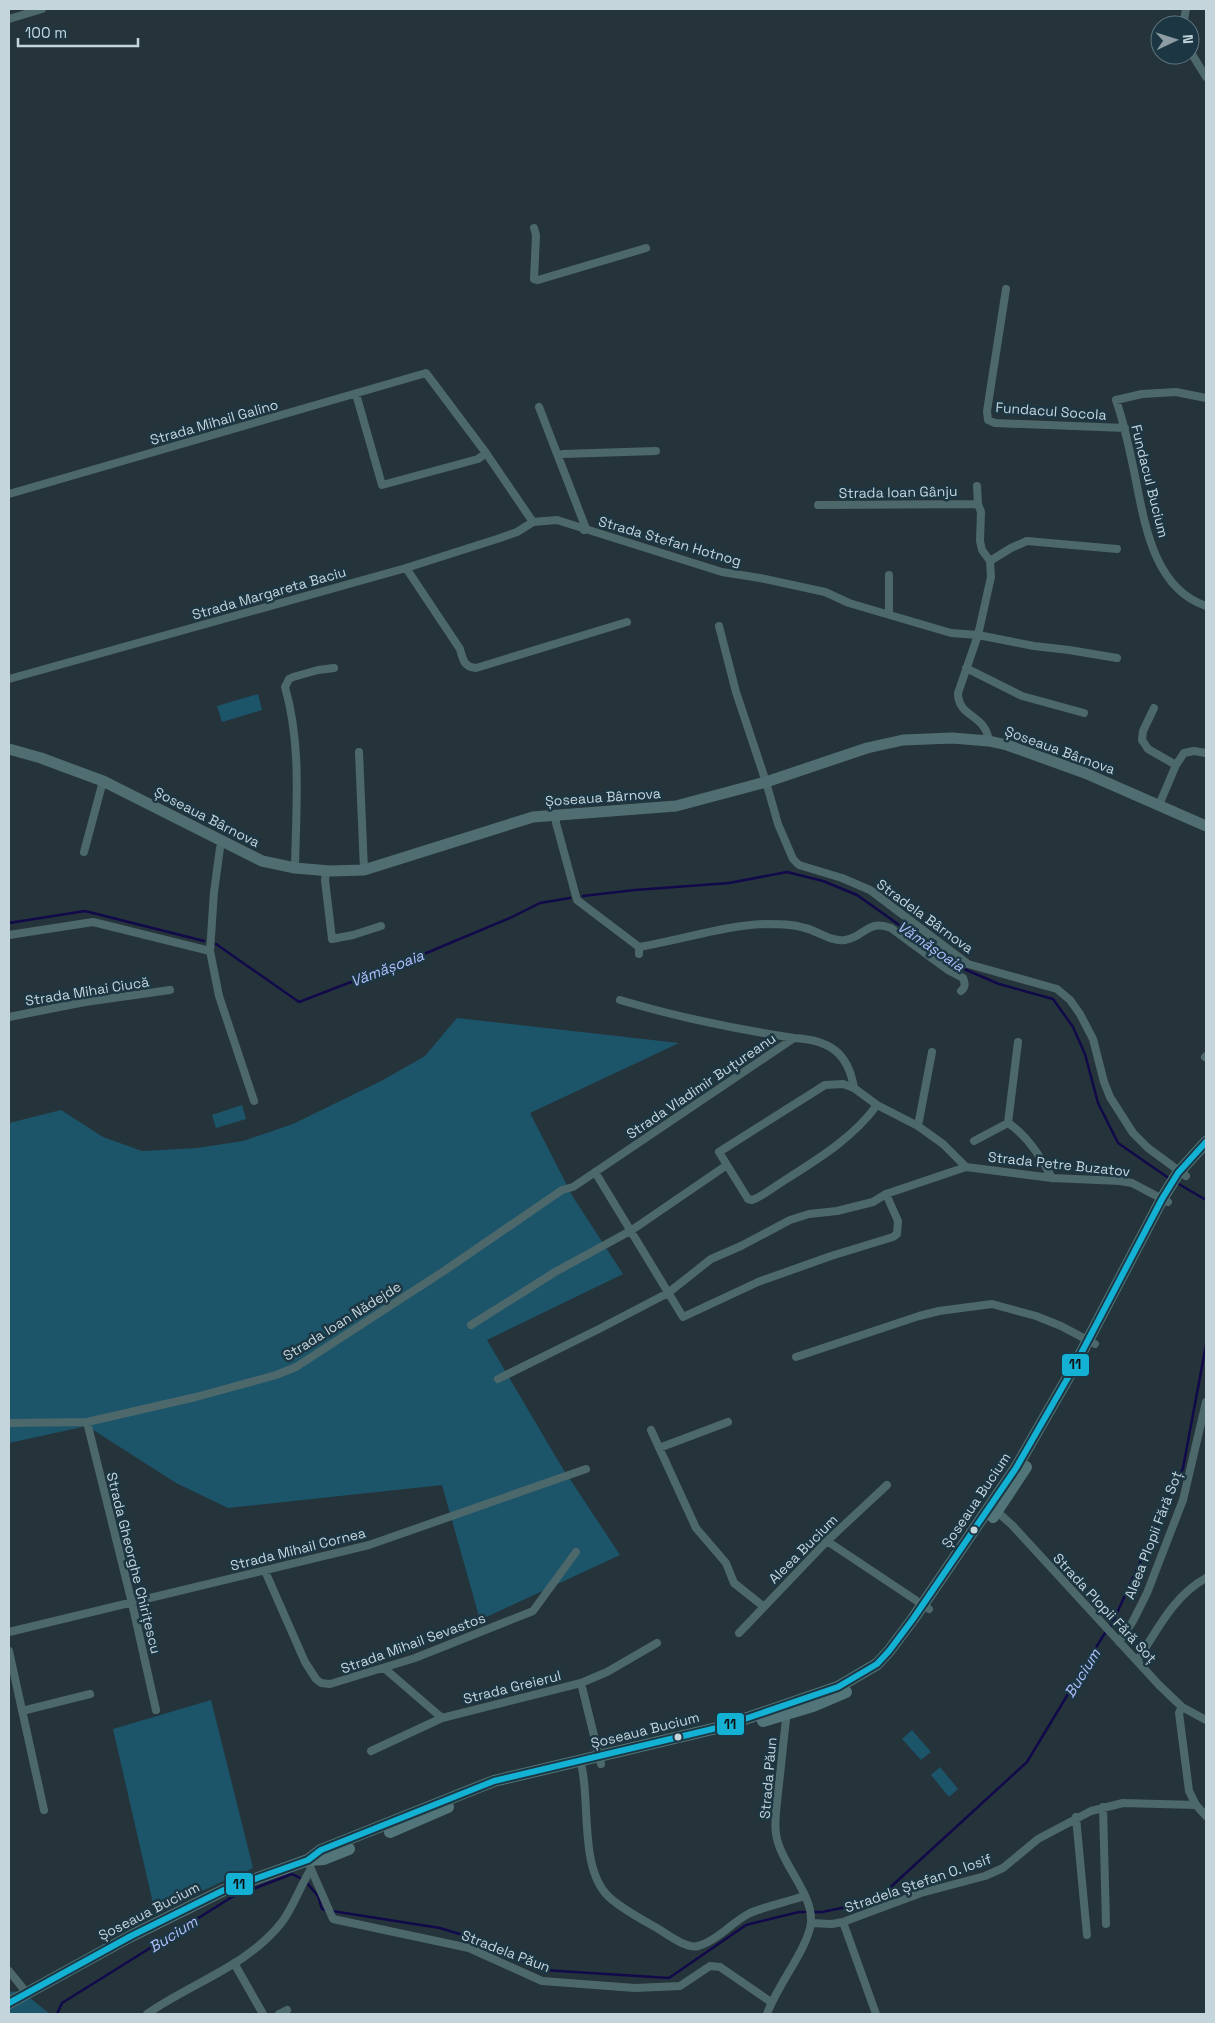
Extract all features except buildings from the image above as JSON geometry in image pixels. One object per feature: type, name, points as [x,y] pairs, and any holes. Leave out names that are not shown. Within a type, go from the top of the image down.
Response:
[{"type":"main road","name":"Șoseaua Bârnova","points":[[9,749],[41,758],[103,781],[222,843],[262,861],[295,868],[326,871],[364,870],[533,817],[664,808],[766,782],[867,748],[903,740],[952,738],[989,741],[1007,745],[1085,773],[1206,826]]},
{"type":"main road","name":"Șoseaua Bucium","points":[[310,1864],[321,1850],[494,1781],[716,1737],[782,1711],[839,1696],[870,1679],[897,1655],[926,1607],[1047,1433],[1167,1198],[1206,1142]]},
{"type":"main road","name":"Șoseaua Bucium","points":[[1182,1175],[1206,1154]]},
{"type":"main road","name":"Șoseaua Bucium","points":[[9,2002],[131,1936],[224,1890],[324,1859],[469,1798],[497,1789],[582,1768],[600,1760]]},
{"type":"street","points":[[9,19],[42,9]]},
{"type":"street","points":[[1199,65],[1206,77]]},
{"type":"street","points":[[534,228],[536,234],[534,279],[538,280],[646,248]]},
{"type":"street","name":"Fundacul Socola","points":[[1006,289],[986,411],[988,420],[995,422],[1125,428]]},
{"type":"street","name":"Strada Mihail Galino","points":[[9,494],[426,372],[486,453]]},
{"type":"street","name":"Fundacul Socola","points":[[1116,400],[1142,394],[1176,392],[1206,398]]},
{"type":"street","points":[[356,394],[382,485],[478,459],[486,453],[533,522]]},
{"type":"street","name":"Fundacul Bucium","points":[[1116,400],[1125,428],[1145,524],[1154,549],[1171,581],[1181,592],[1206,606]]},
{"type":"street","points":[[539,407],[586,526],[584,530]]},
{"type":"street","points":[[558,456],[563,454],[656,451]]},
{"type":"street","points":[[977,486],[978,504],[981,512],[980,541],[982,550],[990,561],[991,577],[978,635],[958,692],[958,700],[961,706],[985,726],[989,741]]},
{"type":"street","name":"Strada Ioan Gânju","points":[[818,505],[978,504]]},
{"type":"street","name":"Strada Stefan Hotnog","points":[[533,522],[557,520],[722,572],[825,592],[849,603],[950,633],[978,635],[1034,646],[1116,658]]},
{"type":"street","name":"Strada Margareta Baciu","points":[[9,679],[406,568],[497,540],[517,532],[533,522]]},
{"type":"street","points":[[990,561],[1027,541],[1117,549]]},
{"type":"street","points":[[406,568],[460,649],[464,664],[470,668],[476,668],[627,622]]},
{"type":"street","points":[[889,575],[889,614]]},
{"type":"street","name":"Stradela Bârnova","points":[[719,626],[736,692],[778,824],[786,845],[799,865],[842,878],[870,890],[968,964],[1057,989],[1070,1000],[1080,1014],[1093,1039],[1104,1082],[1110,1097],[1122,1117],[1133,1133],[1148,1148],[1182,1175]]},
{"type":"street","points":[[295,868],[296,770],[292,715],[285,687],[292,677],[334,668]]},
{"type":"street","points":[[966,668],[1022,696],[1084,713]]},
{"type":"street","points":[[1154,708],[1143,731],[1142,740],[1148,748],[1176,764]]},
{"type":"street","points":[[1159,805],[1176,764],[1184,753],[1194,751],[1206,753]]},
{"type":"street","points":[[359,752],[364,870]]},
{"type":"street","points":[[84,852],[103,781]]},
{"type":"street","points":[[556,814],[558,831],[577,900],[639,950],[716,931],[766,924],[793,925],[844,940],[872,925],[884,925],[948,970],[963,978],[965,983],[962,991]]},
{"type":"street","points":[[222,843],[214,892],[210,951],[220,996],[254,1101]]},
{"type":"street","points":[[326,871],[325,880],[332,939],[382,926]]},
{"type":"street","points":[[9,935],[93,922],[210,951]]},
{"type":"street","name":"Strada Mihai Ciucă","points":[[9,1017],[85,1002],[170,990]]},
{"type":"street","points":[[620,1000],[702,1022],[794,1038]]},
{"type":"street","name":"Strada Vladimir Buțureanu","points":[[573,1187],[794,1038],[809,1038],[832,1046],[847,1063],[852,1075],[854,1088]]},
{"type":"street","points":[[1008,1123],[1018,1042]]},
{"type":"street","points":[[918,1126],[932,1052]]},
{"type":"street","points":[[498,1378],[668,1293],[711,1259],[741,1246],[790,1220],[810,1214],[856,1207],[874,1202],[886,1194],[966,1167],[943,1144],[918,1126],[877,1105],[854,1088],[843,1084],[825,1085],[719,1152],[748,1199],[757,1198],[813,1162],[853,1133],[868,1118],[877,1105]]},
{"type":"street","points":[[974,1141],[1008,1123]]},
{"type":"street","points":[[1008,1123],[1022,1134],[1052,1178]]},
{"type":"street","points":[[471,1325],[555,1272],[632,1230],[728,1166]]},
{"type":"street","name":"Strada Petre Buzatov","points":[[966,1167],[1052,1178],[1120,1181],[1132,1183],[1167,1198]]},
{"type":"street","points":[[594,1172],[632,1230],[683,1317],[758,1282],[831,1256],[893,1237],[897,1234],[898,1221],[886,1194]]},
{"type":"street","name":"Strada Ioan Nădejde","points":[[9,1423],[87,1422],[196,1398],[276,1375],[296,1367],[444,1271],[562,1190],[573,1187]]},
{"type":"street","points":[[796,1358],[919,1316],[939,1311],[992,1304],[1036,1316],[1092,1342]]},
{"type":"street","name":"Aleea Plopii Fără Soț","points":[[1119,1642],[1133,1621],[1183,1500],[1202,1438],[1206,1402]]},
{"type":"street","name":"Strada Gheorghe Chirițescu","points":[[87,1422],[132,1603],[156,1710]]},
{"type":"street","points":[[659,1448],[728,1422]]},
{"type":"street","points":[[651,1430],[696,1528],[726,1563],[734,1583],[763,1606]]},
{"type":"street","name":"Strada Mihail Cornea","points":[[9,1632],[265,1571],[369,1544],[586,1469]]},
{"type":"street","name":"Aleea Bucium","points":[[739,1632],[827,1542],[888,1485]]},
{"type":"street","name":"Strada Plopii Fără Soț","points":[[994,1509],[1159,1685],[1182,1707],[1206,1720]]},
{"type":"street","points":[[827,1542],[926,1607]]},
{"type":"street","name":"Strada Mihail Sevastos","points":[[265,1571],[305,1662],[321,1683],[330,1684],[384,1668],[534,1611],[576,1552]]},
{"type":"street","points":[[1137,1662],[1175,1602],[1186,1590],[1206,1578]]},
{"type":"street","name":"Strada Greierul","points":[[371,1751],[442,1718],[581,1683],[607,1672],[657,1643]]},
{"type":"street","points":[[9,1651],[44,1810]]},
{"type":"street","points":[[384,1668],[442,1718]]},
{"type":"street","points":[[581,1683],[600,1760]]},
{"type":"street","points":[[22,1711],[90,1694]]},
{"type":"street","points":[[1182,1707],[1179,1713],[1189,1790],[1196,1805],[1206,1816]]},
{"type":"street","name":"Strada Păun","points":[[782,1711],[786,1720],[776,1814],[776,1834],[804,1896],[811,1920]]},
{"type":"street","points":[[582,1768],[587,1806],[588,1847],[597,1882],[608,1896],[667,1934],[690,1946],[698,1946],[734,1925],[748,1914],[804,1896]]},
{"type":"street","name":"Stradela Ștefan O. Iosif","points":[[811,1920],[832,1924],[843,1922],[921,1893],[985,1876],[1003,1868],[1038,1839],[1076,1817],[1103,1807],[1138,1803],[1196,1805]]},
{"type":"street","points":[[1103,1807],[1106,1924]]},
{"type":"street","points":[[1076,1817],[1086,1935]]},
{"type":"street","points":[[147,2014],[234,1963],[262,1944],[282,1922],[310,1864]]},
{"type":"street","name":"Stradela Păun","points":[[310,1864],[332,1919],[469,1948],[542,1981],[635,1988],[680,1986],[710,1966],[720,1967],[771,2002]]},
{"type":"street","points":[[767,2014],[771,2002],[803,1944],[811,1920]]},
{"type":"street","points":[[843,1922],[876,2014]]},
{"type":"street","points":[[234,1963],[263,2014]]},
{"type":"street","points":[[9,1972],[26,1992]]},
{"type":"street","points":[[279,2014],[287,2010]]},
{"type":"shaded area","points":[[258,694],[262,710],[222,722],[217,706]]},
{"type":"shaded area","points":[[457,1018],[679,1043],[530,1113],[573,1197],[623,1274],[487,1340],[560,1464],[620,1555],[480,1620],[442,1485],[228,1508],[176,1483],[87,1426],[9,1443],[9,1123],[61,1110],[103,1137],[142,1151],[197,1148],[243,1141],[293,1124],[383,1080],[425,1056]]},
{"type":"shaded area","points":[[242,1105],[246,1119],[216,1128],[212,1115]]},
{"type":"shaded area","points":[[211,1700],[253,1868],[155,1912],[113,1729]]},
{"type":"shaded area","points":[[912,1730],[931,1752],[921,1760],[902,1739]]},
{"type":"shaded area","points":[[940,1767],[958,1789],[949,1797],[931,1775]]},
{"type":"shaded area","points":[[21,1991],[50,2014],[9,2014],[9,1992]]},
{"type":"waterway","name":"Vămășoaia","points":[[583,896],[729,883],[787,872],[823,881],[857,895],[957,966],[999,984],[1053,999],[1073,1027],[1085,1054],[1098,1103],[1118,1143],[1170,1179]]},
{"type":"waterway","name":"Vămășoaia","points":[[216,944],[299,1002],[424,954],[510,918],[540,903],[570,898]]},
{"type":"waterway","name":"Vămășoaia","points":[[9,923],[85,911],[204,941]]},
{"type":"waterway","name":"Vămășoaia","points":[[1177,1183],[1206,1200]]},
{"type":"waterway","name":"Bucium","points":[[332,1911],[440,1928],[469,1937],[543,1970],[669,1978],[746,1925],[799,1912],[822,1912],[861,1904],[883,1894],[1027,1762],[1112,1624],[1183,1468],[1206,1345]]},
{"type":"waterway","name":"Bucium","points":[[57,2014],[62,2003],[232,1897],[292,1874],[300,1878]]},
{"type":"waterway","name":"Bucium","points":[[307,1883],[318,1896],[322,1909],[326,1910]]},
{"type":"transit line","name":"11","points":[[9,2003],[131,1936],[224,1890],[308,1860],[321,1850],[494,1781],[721,1727],[838,1687],[877,1664],[913,1619],[1016,1468],[1074,1367],[1162,1199],[1178,1173],[1206,1142]]}]
